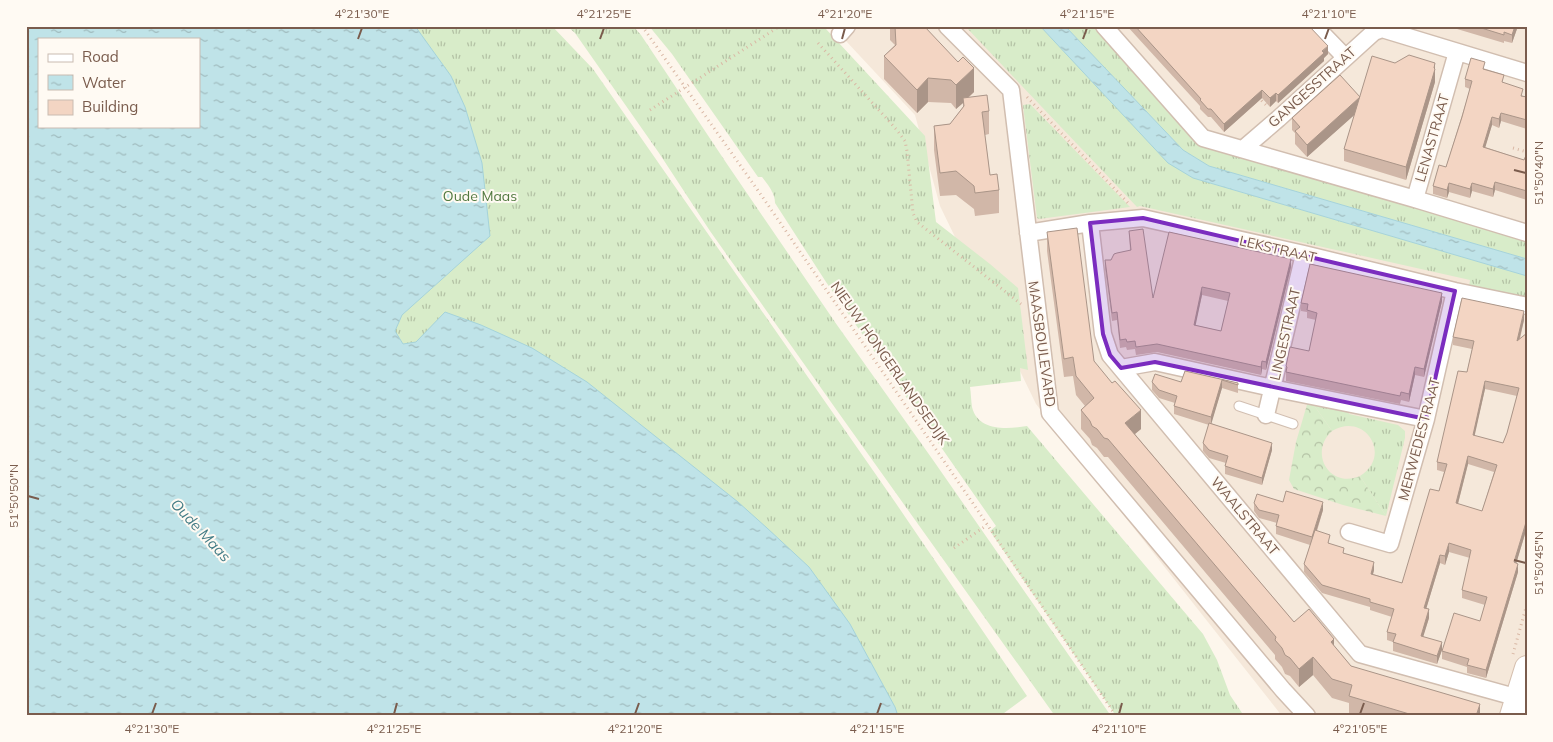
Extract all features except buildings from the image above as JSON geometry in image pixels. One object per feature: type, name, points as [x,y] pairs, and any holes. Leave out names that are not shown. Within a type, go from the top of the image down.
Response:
[{"type":"street","points":[[947,26],[1011,90]]},
{"type":"street","points":[[1104,26],[1203,138],[1415,199]]},
{"type":"street","points":[[1315,26],[1345,57]]},
{"type":"street","name":"GANGESSTRAAT","points":[[1243,149],[1374,32],[1394,30],[1457,52],[1526,72]]},
{"type":"street","name":"LENASTRAAT","points":[[1457,52],[1415,199],[1527,233]]},
{"type":"street","name":"MAASBOULEVARD","points":[[1011,90],[1050,413],[1307,716]]},
{"type":"street","name":"LEKSTRAAT","points":[[1028,233],[1143,218],[1527,306]]},
{"type":"street","name":"WAALSTRAAT","points":[[1090,224],[1103,334],[1110,355],[1360,654],[1519,705]]},
{"type":"street","name":"LINGESTRAAT","points":[[1266,415],[1304,254]]},
{"type":"street","name":"MERWEDESTRAAT","points":[[1348,532],[1390,544],[1426,419],[1455,291]]},
{"type":"street","points":[[1121,368],[1155,362],[1426,419]]},
{"type":"street","points":[[1519,705],[1527,668]]},
{"type":"lane","points":[[1239,406],[1293,424]]},
{"type":"path","name":"NIEUW HONGERLANDSEDIJK","points":[[642,26],[964,491],[1116,716]]},
{"type":"path","points":[[650,110],[780,26]]},
{"type":"path","points":[[818,43],[897,130],[904,141],[907,151],[913,213],[916,222],[1038,317]]},
{"type":"path","points":[[1011,90],[1023,93],[1143,218]]},
{"type":"path","points":[[1252,90],[1278,119]]},
{"type":"path","points":[[1514,148],[1527,152]]},
{"type":"path","points":[[954,548],[986,525]]},
{"type":"highlighted area","points":[[1143,218],[1455,291],[1426,419],[1155,362],[1121,368],[1110,355],[1103,334],[1090,223]]},
{"type":"shaded area","points":[[832,26],[1527,26],[1527,716],[1282,716],[1036,404],[940,206],[915,115]]},
{"type":"green space","name":"Oude Maas","points":[[92,26],[552,26],[593,69],[895,502],[1027,696],[1000,716],[750,716],[200,127],[200,38]]},
{"type":"green space","points":[[567,26],[633,26],[641,35],[837,325],[1111,716],[1055,716],[710,231],[659,153],[575,33]]},
{"type":"green space","points":[[649,26],[829,26],[826,29],[925,136],[936,222],[1018,288],[1028,370],[1020,368],[1021,381],[970,387],[972,407],[975,415],[980,421],[995,427],[1027,426],[1203,634],[1217,660],[1230,695],[1244,716],[1116,716],[990,531],[996,526],[826,282],[775,203],[769,186],[762,177],[758,177],[672,54]]},
{"type":"green space","points":[[965,26],[1040,26],[1168,162],[1193,178],[1527,276],[1527,299],[1469,286],[1470,280],[1140,206],[1137,207]]},
{"type":"green space","points":[[1065,26],[1092,26],[1196,140],[1210,148],[1228,154],[1250,156],[1527,237],[1527,259],[1209,166],[1183,150]]},
{"type":"green space","points":[[1030,104],[1130,207],[1037,218],[1023,105]]},
{"type":"green space","points":[[1309,398],[1347,407],[1349,414],[1398,425],[1405,431],[1405,438],[1386,516],[1360,476],[1370,468],[1374,458],[1374,448],[1371,439],[1364,431],[1355,427],[1344,426],[1332,431]]},
{"type":"green space","points":[[1309,398],[1332,431],[1325,440],[1322,449],[1322,458],[1326,467],[1340,478],[1349,479],[1360,476],[1386,516],[1343,505],[1294,489],[1289,480],[1296,442]]},
{"type":"water","points":[[26,26],[415,26],[451,76],[465,107],[482,163],[490,236],[402,315],[395,331],[403,344],[416,342],[445,312],[481,325],[532,348],[587,382],[738,502],[809,567],[850,624],[895,707],[898,716],[26,716]]},
{"type":"water","points":[[1040,26],[1065,26],[1183,150],[1209,166],[1527,259],[1527,276],[1193,178],[1168,163]]}]
